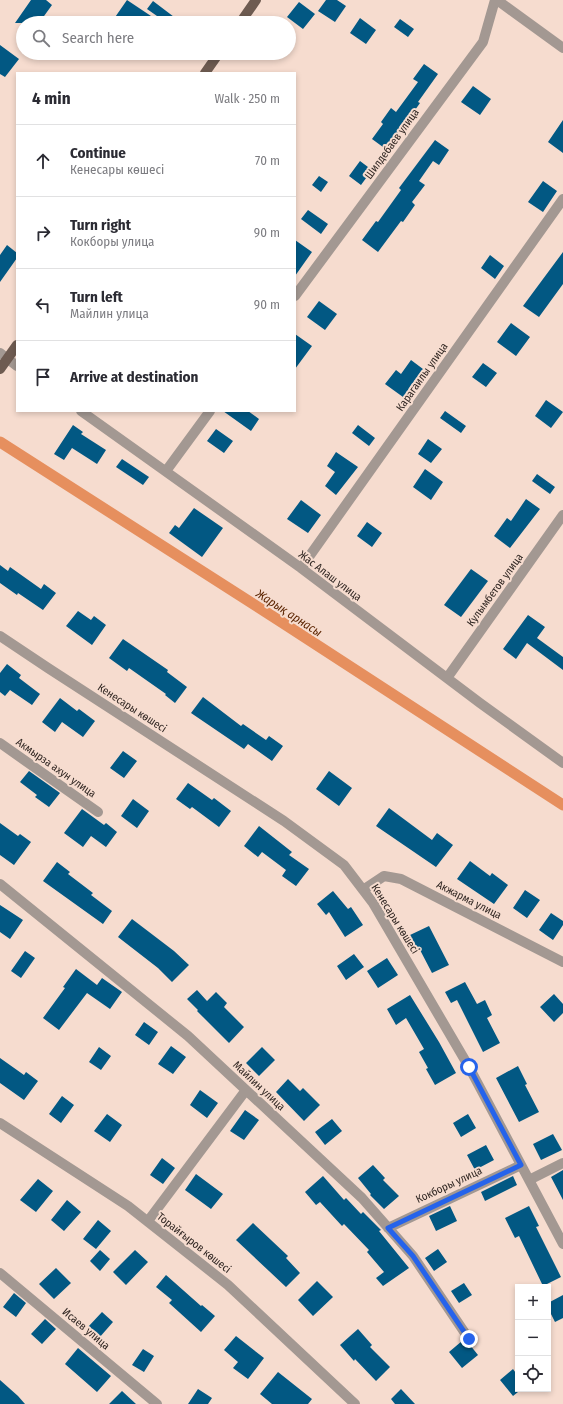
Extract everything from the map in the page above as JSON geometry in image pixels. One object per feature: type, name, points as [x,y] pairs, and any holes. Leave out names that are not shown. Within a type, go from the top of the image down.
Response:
[{"type":"main road","points":[[245,16],[256,0]]},
{"type":"main road","points":[[206,72],[214,60]]},
{"type":"main road","points":[[0,369],[4,356],[16,346]]},
{"type":"street","points":[[496,0],[563,48]]},
{"type":"street","name":"Шилдебаев улица","points":[[296,295],[483,42],[496,0]]},
{"type":"street","name":"Карагаилы улица","points":[[301,568],[563,199]]},
{"type":"street","points":[[4,356],[16,365]]},
{"type":"street","name":"Жас Алаш улица","points":[[82,412],[301,568],[446,678],[563,763]]},
{"type":"street","points":[[166,471],[209,412]]},
{"type":"street","name":"Кулымбетов улица","points":[[446,678],[563,515]]},
{"type":"street","name":"Кенесары көшесі","points":[[0,636],[284,822],[344,865],[373,903],[469,1067],[563,1244]]},
{"type":"street","name":"Акмырза ахун улица","points":[[0,743],[98,812]]},
{"type":"street","name":"Акжарма улица","points":[[364,890],[384,876],[401,879],[563,962]]},
{"type":"street","name":"Майлин улица","points":[[0,884],[188,1036],[362,1198],[413,1256],[469,1339]]},
{"type":"street","points":[[148,1222],[246,1090]]},
{"type":"street","name":"Торайғыров көшесі","points":[[0,1123],[128,1206],[228,1285],[355,1404]]},
{"type":"street","points":[[529,1180],[563,1163]]},
{"type":"street","name":"Кокборы улица","points":[[388,1228],[521,1165]]},
{"type":"street","name":"Исаев улица","points":[[0,1273],[157,1404]]},
{"type":"building","points":[[31,0],[46,0],[52,5],[44,16],[20,16]]},
{"type":"building","points":[[127,0],[151,16],[116,16]]},
{"type":"building","points":[[326,0],[337,0],[346,6],[335,22],[318,11]]},
{"type":"building","points":[[153,1],[173,16],[157,16],[147,9]]},
{"type":"building","points":[[299,2],[315,14],[303,29],[296,24],[296,16],[288,16]]},
{"type":"building","points":[[360,18],[376,30],[366,44],[350,33]]},
{"type":"building","points":[[400,19],[414,29],[408,37],[394,27]]},
{"type":"building","points":[[0,45],[16,57],[16,60],[18,60],[5,77],[0,74]]},
{"type":"building","points":[[424,64],[438,74],[418,102],[420,103],[387,150],[372,139],[383,124],[381,122],[391,108],[396,112],[418,82],[413,79]]},
{"type":"building","points":[[473,86],[491,99],[480,115],[461,102]]},
{"type":"building","points":[[563,120],[563,153],[548,142]]},
{"type":"building","points":[[435,140],[449,150],[439,165],[433,161],[419,181],[425,185],[412,202],[415,205],[378,252],[362,240],[376,221],[378,222],[401,190],[399,188]]},
{"type":"building","points":[[360,161],[372,170],[361,185],[349,176]]},
{"type":"building","points":[[319,176],[328,182],[321,192],[312,185]]},
{"type":"building","points":[[543,181],[557,191],[543,212],[528,202]]},
{"type":"building","points":[[308,210],[328,224],[321,234],[301,219]]},
{"type":"building","points":[[296,241],[312,252],[296,275]]},
{"type":"building","points":[[7,245],[16,252],[16,259],[0,282],[0,255]]},
{"type":"building","points":[[563,252],[563,284],[539,317],[523,306]]},
{"type":"building","points":[[490,255],[504,266],[495,279],[481,268]]},
{"type":"building","points":[[319,301],[337,314],[325,330],[307,317]]},
{"type":"building","points":[[511,323],[530,337],[516,356],[497,342]]},
{"type":"building","points":[[296,335],[312,346],[296,368]]},
{"type":"building","points":[[411,360],[423,369],[403,397],[385,384],[396,370],[401,374]]},
{"type":"building","points":[[483,363],[497,373],[486,387],[472,377]]},
{"type":"building","points":[[546,400],[563,412],[551,428],[535,416]]},
{"type":"building","points":[[445,411],[466,426],[461,433],[440,418]]},
{"type":"building","points":[[224,412],[249,412],[259,419],[251,431]]},
{"type":"building","points":[[73,425],[83,432],[81,434],[106,450],[97,464],[72,448],[64,460],[54,454]]},
{"type":"building","points":[[358,425],[375,438],[369,446],[352,433]]},
{"type":"building","points":[[216,429],[233,441],[224,453],[207,441]]},
{"type":"building","points":[[428,439],[442,449],[431,463],[418,454]]},
{"type":"building","points":[[336,452],[358,467],[336,495],[325,486],[335,472],[327,466]]},
{"type":"building","points":[[122,459],[149,477],[143,485],[116,467]]},
{"type":"building","points":[[425,469],[443,482],[431,500],[413,487]]},
{"type":"building","points":[[537,474],[555,487],[550,494],[532,481]]},
{"type":"building","points":[[526,499],[540,509],[510,548],[494,536],[507,518],[511,521]]},
{"type":"building","points":[[301,500],[321,515],[308,533],[287,519]]},
{"type":"building","points":[[194,508],[223,528],[202,557],[169,533],[175,525],[179,528]]},
{"type":"building","points":[[367,522],[382,533],[372,547],[357,536]]},
{"type":"building","points":[[0,565],[8,571],[10,567],[41,589],[44,584],[56,593],[43,610],[0,583]]},
{"type":"building","points":[[471,569],[488,581],[461,617],[444,605]]},
{"type":"building","points":[[78,611],[91,620],[94,616],[106,625],[92,645],[66,626]]},
{"type":"building","points":[[528,615],[545,627],[537,638],[563,657],[563,670],[527,643],[516,659],[503,649]]},
{"type":"building","points":[[123,639],[168,670],[167,672],[187,687],[175,703],[165,695],[166,694],[129,668],[127,671],[109,658]]},
{"type":"building","points":[[7,664],[21,675],[19,678],[40,694],[32,705],[10,690],[5,696],[0,692],[0,673]]},
{"type":"building","points":[[203,697],[241,726],[243,724],[266,740],[269,736],[283,746],[272,761],[248,744],[244,749],[191,713]]},
{"type":"building","points":[[60,698],[77,711],[79,709],[95,721],[83,737],[62,722],[55,732],[42,722]]},
{"type":"building","points":[[123,751],[137,761],[124,778],[110,768]]},
{"type":"building","points":[[29,771],[60,793],[49,807],[35,797],[37,795],[20,782]]},
{"type":"building","points":[[329,771],[352,788],[339,806],[316,789]]},
{"type":"building","points":[[188,783],[212,800],[214,798],[231,811],[219,827],[192,807],[190,809],[176,799]]},
{"type":"building","points":[[133,799],[149,811],[137,828],[121,816]]},
{"type":"building","points":[[389,808],[432,840],[437,833],[453,845],[436,867],[376,826]]},
{"type":"building","points":[[82,809],[104,825],[106,823],[117,832],[106,847],[91,836],[83,847],[64,833]]},
{"type":"building","points":[[0,823],[18,836],[20,834],[31,842],[14,865],[0,855]]},
{"type":"building","points":[[259,826],[292,852],[289,855],[309,869],[296,886],[282,876],[286,870],[262,852],[258,857],[244,846]]},
{"type":"building","points":[[470,861],[490,876],[492,873],[508,885],[494,904],[457,879]]},
{"type":"building","points":[[57,862],[70,872],[68,874],[93,893],[91,895],[112,911],[103,924],[43,881]]},
{"type":"building","points":[[525,890],[540,900],[527,918],[513,908]]},
{"type":"building","points":[[333,891],[348,909],[351,907],[363,925],[345,937],[329,912],[326,915],[317,904]]},
{"type":"building","points":[[0,905],[23,920],[10,939],[0,932]]},
{"type":"building","points":[[551,913],[563,921],[563,925],[553,940],[539,930]]},
{"type":"building","points":[[132,919],[174,951],[189,965],[172,982],[158,968],[118,937]]},
{"type":"building","points":[[429,926],[449,965],[432,973],[419,948],[417,949],[410,935]]},
{"type":"building","points":[[25,951],[35,958],[21,978],[11,971]]},
{"type":"building","points":[[354,954],[364,967],[346,980],[337,966]]},
{"type":"building","points":[[387,958],[398,975],[378,988],[367,971]]},
{"type":"building","points":[[76,969],[97,985],[102,978],[122,992],[110,1009],[87,993],[59,1030],[43,1018],[65,988],[63,987]]},
{"type":"building","points":[[465,982],[477,1004],[485,1000],[492,1015],[487,1018],[500,1043],[483,1052],[457,1000],[451,1003],[445,992]]},
{"type":"building","points":[[197,990],[207,1001],[216,992],[227,1003],[224,1007],[244,1027],[229,1043],[187,999]]},
{"type":"building","points":[[554,994],[563,1004],[563,1013],[554,1022],[540,1007]]},
{"type":"building","points":[[410,995],[456,1073],[435,1085],[419,1052],[424,1049],[406,1018],[396,1025],[387,1009]]},
{"type":"building","points":[[144,1022],[158,1032],[149,1045],[135,1035]]},
{"type":"building","points":[[171,1046],[186,1057],[173,1074],[158,1064]]},
{"type":"building","points":[[99,1047],[111,1056],[101,1070],[89,1062]]},
{"type":"building","points":[[262,1047],[275,1060],[259,1076],[246,1063]]},
{"type":"building","points":[[0,1058],[24,1075],[26,1072],[38,1081],[24,1100],[0,1083]]},
{"type":"building","points":[[518,1066],[527,1084],[525,1085],[539,1112],[519,1122],[496,1078]]},
{"type":"building","points":[[288,1079],[300,1091],[303,1088],[320,1105],[304,1121],[276,1092]]},
{"type":"building","points":[[200,1090],[218,1103],[207,1118],[190,1105]]},
{"type":"building","points":[[62,1096],[74,1105],[61,1123],[49,1114]]},
{"type":"building","points":[[245,1110],[259,1120],[244,1140],[230,1131]]},
{"type":"building","points":[[107,1114],[122,1125],[110,1142],[94,1131]]},
{"type":"building","points":[[468,1114],[476,1128],[461,1137],[453,1123]]},
{"type":"building","points":[[332,1119],[342,1131],[325,1145],[315,1132]]},
{"type":"building","points":[[553,1134],[562,1150],[541,1160],[533,1144]]},
{"type":"building","points":[[486,1145],[494,1160],[475,1170],[467,1155]]},
{"type":"building","points":[[162,1158],[175,1168],[163,1184],[150,1175]]},
{"type":"building","points":[[373,1165],[385,1178],[383,1180],[399,1196],[384,1209],[370,1195],[371,1194],[358,1178]]},
{"type":"building","points":[[563,1170],[563,1200],[551,1177]]},
{"type":"building","points":[[196,1174],[223,1194],[211,1209],[185,1190]]},
{"type":"building","points":[[323,1176],[344,1200],[346,1198],[361,1214],[363,1212],[381,1230],[379,1231],[409,1268],[383,1286],[376,1278],[384,1272],[367,1252],[369,1250],[344,1224],[342,1226],[320,1202],[316,1205],[305,1192]]},
{"type":"building","points":[[513,1176],[517,1185],[485,1201],[481,1192]]},
{"type":"building","points":[[38,1179],[53,1191],[36,1212],[20,1200]]},
{"type":"building","points":[[67,1200],[81,1212],[64,1231],[51,1220]]},
{"type":"building","points":[[450,1206],[457,1221],[436,1231],[429,1216]]},
{"type":"building","points":[[529,1206],[539,1226],[536,1227],[561,1277],[547,1284],[542,1284],[519,1236],[515,1238],[505,1218]]},
{"type":"building","points":[[98,1220],[111,1231],[96,1249],[83,1239]]},
{"type":"building","points":[[253,1223],[288,1256],[286,1258],[300,1273],[286,1287],[236,1240]]},
{"type":"building","points":[[438,1249],[447,1262],[434,1271],[425,1258]]},
{"type":"building","points":[[100,1250],[110,1259],[100,1271],[90,1261]]},
{"type":"building","points":[[135,1250],[148,1262],[126,1285],[113,1272]]},
{"type":"building","points":[[56,1268],[71,1283],[54,1299],[39,1284]]},
{"type":"building","points":[[166,1275],[201,1306],[202,1305],[215,1316],[201,1332],[169,1303],[172,1300],[156,1287]]},
{"type":"building","points":[[317,1281],[333,1297],[313,1316],[298,1300]]},
{"type":"building","points":[[464,1283],[472,1295],[459,1303],[451,1291]]},
{"type":"building","points":[[14,1293],[26,1303],[16,1317],[3,1307]]},
{"type":"building","points":[[563,1295],[563,1318],[555,1322],[551,1314],[551,1301]]},
{"type":"building","points":[[102,1312],[113,1322],[99,1338],[88,1327]]},
{"type":"building","points":[[45,1319],[56,1329],[42,1344],[31,1334]]},
{"type":"building","points":[[358,1329],[372,1345],[370,1347],[390,1367],[376,1381],[355,1359],[354,1361],[340,1345]]},
{"type":"building","points":[[236,1336],[264,1358],[248,1379],[233,1368],[238,1362],[224,1350]]},
{"type":"building","points":[[462,1341],[466,1345],[470,1345],[478,1355],[462,1368],[449,1352]]},
{"type":"building","points":[[78,1348],[111,1376],[97,1392],[65,1364]]},
{"type":"building","points":[[143,1349],[154,1356],[144,1372],[132,1365]]},
{"type":"building","points":[[513,1369],[515,1372],[515,1392],[518,1392],[513,1396],[500,1380]]},
{"type":"building","points":[[278,1372],[312,1399],[308,1404],[272,1404],[260,1394]]},
{"type":"building","points":[[0,1380],[18,1396],[25,1404],[0,1404]]},
{"type":"building","points":[[198,1389],[212,1398],[208,1404],[188,1404]]},
{"type":"building","points":[[401,1389],[415,1404],[395,1404],[391,1399]]},
{"type":"building","points":[[122,1391],[136,1404],[109,1404]]},
{"type":"waterway","name":"Жарық арнасы","points":[[0,442],[283,623],[563,805]]},
{"type":"route","points":[[469,1067],[521,1165],[388,1228],[413,1256],[469,1339]]}]
